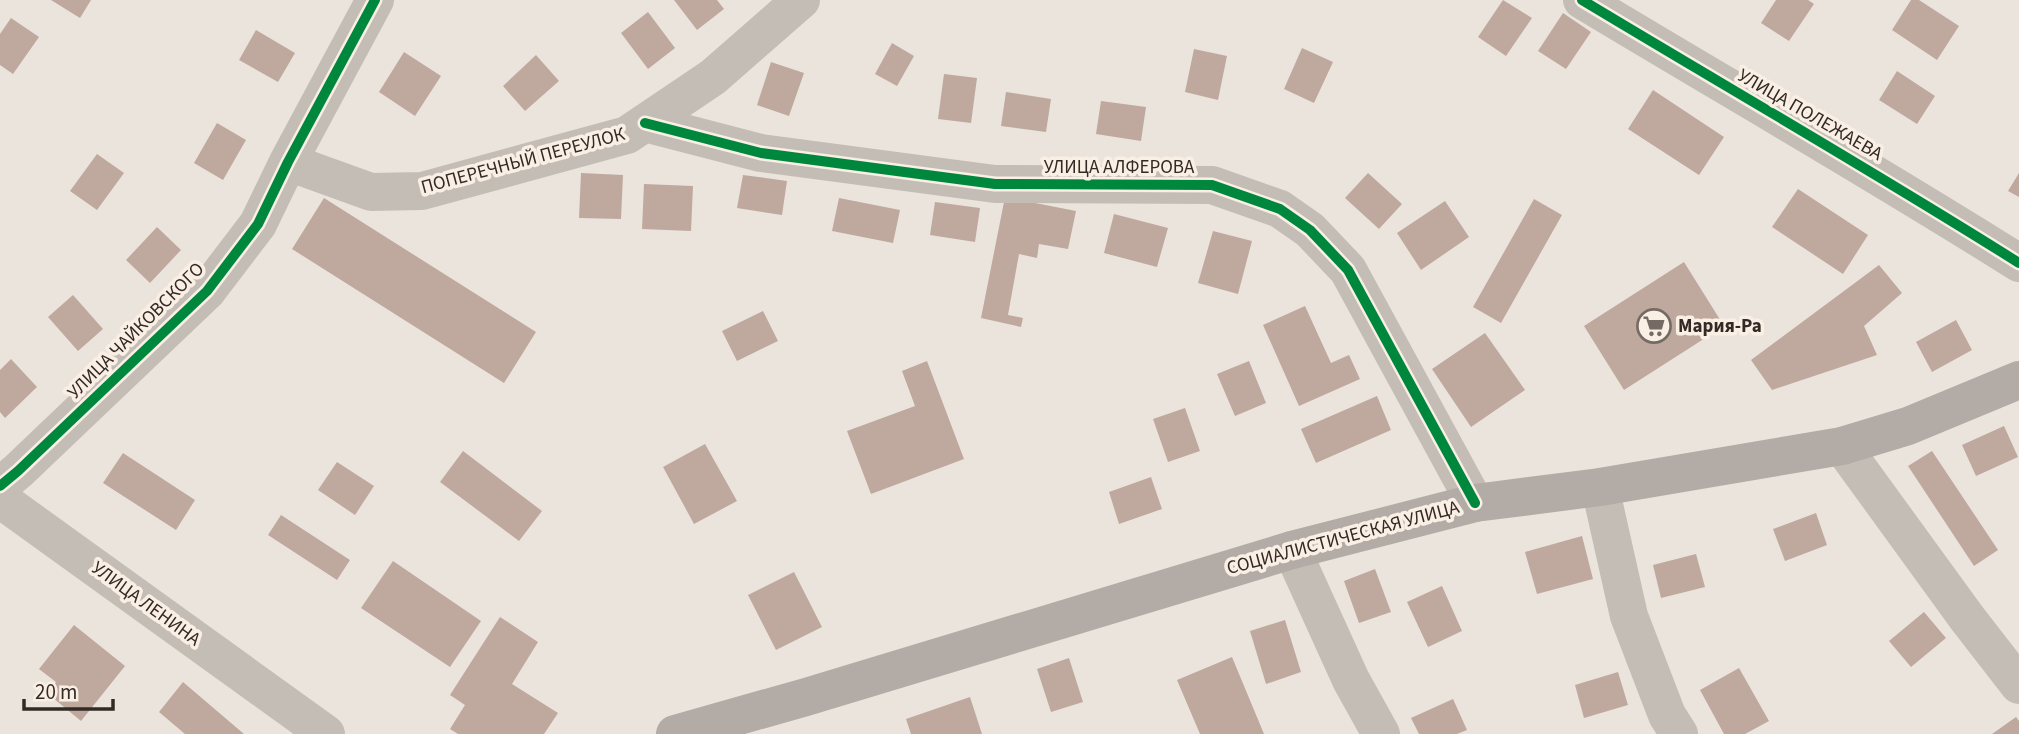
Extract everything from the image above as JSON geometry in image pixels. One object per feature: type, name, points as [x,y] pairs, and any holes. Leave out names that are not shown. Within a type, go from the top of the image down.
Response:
[{"type":"main road","name":"СОЦИАЛИСТИЧЕСКАЯ УЛИЦА","points":[[675,734],[1292,550],[1475,503],[1600,487],[1842,446],[1908,426],[2019,380]]},
{"type":"street","name":"УЛИЦА ЧАЙКОВСКОГО","points":[[0,486],[207,291],[258,224],[288,162],[375,0]]},
{"type":"street","name":"ПОПЕРЕЧНЫЙ ПЕРЕУЛОК","points":[[288,162],[371,192],[422,191],[627,135],[713,77],[801,0]]},
{"type":"street","name":"УЛИЦА ПОЛЕЖАЕВА","points":[[1582,0],[2019,262]]},
{"type":"street","name":"УЛИЦА АЛФЕРОВА","points":[[645,122],[761,153],[995,184],[1212,185],[1280,209],[1310,230],[1348,270],[1475,503]]},
{"type":"street","points":[[1842,446],[1966,618],[2019,685]]},
{"type":"street","points":[[1600,487],[1629,616],[1667,715],[1679,734]]},
{"type":"street","name":"УЛИЦА ЛЕНИНА","points":[[0,499],[326,734]]},
{"type":"street","points":[[1292,550],[1352,680],[1381,734]]},
{"type":"building","points":[[51,0],[91,0],[80,18]]},
{"type":"building","points":[[674,0],[717,0],[724,9],[697,30]]},
{"type":"building","points":[[1503,0],[1532,18],[1506,56],[1478,37]]},
{"type":"building","points":[[1776,0],[1808,0],[1814,4],[1789,41],[1761,23]]},
{"type":"building","points":[[1911,0],[1919,0],[1959,26],[1937,60],[1892,30]]},
{"type":"building","points":[[648,12],[675,48],[648,69],[621,33]]},
{"type":"building","points":[[1563,13],[1591,32],[1566,69],[1538,51]]},
{"type":"building","points":[[11,18],[39,37],[13,74],[0,65],[0,34]]},
{"type":"building","points":[[256,30],[295,53],[278,82],[239,60]]},
{"type":"building","points":[[892,43],[914,56],[897,86],[875,74]]},
{"type":"building","points":[[1302,48],[1333,62],[1314,103],[1284,89]]},
{"type":"building","points":[[1194,49],[1227,56],[1218,100],[1185,92]]},
{"type":"building","points":[[404,52],[441,76],[415,116],[379,92]]},
{"type":"building","points":[[536,55],[559,81],[525,111],[503,86]]},
{"type":"building","points":[[771,62],[804,73],[789,116],[757,105]]},
{"type":"building","points":[[1897,71],[1935,96],[1917,124],[1879,100]]},
{"type":"building","points":[[944,74],[977,78],[971,123],[938,119]]},
{"type":"building","points":[[1653,90],[1724,137],[1699,175],[1628,129]]},
{"type":"building","points":[[1006,92],[1051,99],[1046,132],[1001,126]]},
{"type":"building","points":[[1101,101],[1146,107],[1141,141],[1096,134]]},
{"type":"building","points":[[217,123],[246,140],[223,180],[194,163]]},
{"type":"building","points":[[97,154],[124,173],[97,210],[70,191]]},
{"type":"building","points":[[581,173],[623,175],[621,219],[579,218]]},
{"type":"building","points":[[1368,173],[1402,204],[1379,229],[1345,198]]},
{"type":"building","points":[[2019,173],[2019,197],[2008,191]]},
{"type":"building","points":[[743,175],[787,181],[782,215],[737,208]]},
{"type":"building","points":[[644,184],[693,186],[691,231],[642,229]]},
{"type":"building","points":[[1798,189],[1868,235],[1843,274],[1772,227]]},
{"type":"building","points":[[1005,197],[1076,211],[1068,249],[1039,244],[1037,258],[1019,254],[1008,315],[1023,318],[1021,327],[981,318]]},
{"type":"building","points":[[324,198],[536,332],[504,383],[292,249]]},
{"type":"building","points":[[839,198],[900,210],[893,243],[832,231]]},
{"type":"building","points":[[1534,199],[1562,215],[1501,323],[1473,307]]},
{"type":"building","points":[[1445,201],[1469,237],[1421,270],[1397,233]]},
{"type":"building","points":[[935,202],[980,208],[975,242],[930,235]]},
{"type":"building","points":[[1114,214],[1168,228],[1157,267],[1104,253]]},
{"type":"building","points":[[157,227],[181,250],[150,283],[126,260]]},
{"type":"building","points":[[1213,231],[1252,241],[1238,294],[1198,283]]},
{"type":"building","name":"Мария-Ра","points":[[1684,262],[1724,326],[1624,390],[1584,326]]},
{"type":"building","points":[[1879,265],[1902,293],[1864,326],[1877,355],[1772,390],[1751,360]]},
{"type":"building","points":[[73,295],[103,329],[78,351],[48,317]]},
{"type":"building","points":[[1305,306],[1331,363],[1349,355],[1360,379],[1299,406],[1263,325]]},
{"type":"building","points":[[763,311],[778,341],[737,361],[722,331]]},
{"type":"building","points":[[1956,320],[1972,350],[1932,372],[1916,342]]},
{"type":"building","points":[[1485,333],[1525,390],[1471,427],[1432,369]]},
{"type":"building","points":[[11,359],[37,387],[5,418],[0,412],[0,370]]},
{"type":"building","points":[[927,361],[964,459],[871,494],[847,431],[915,406],[902,371]]},
{"type":"building","points":[[1249,361],[1266,403],[1235,416],[1217,374]]},
{"type":"building","points":[[1377,396],[1391,430],[1316,463],[1301,429]]},
{"type":"building","points":[[1185,408],[1200,451],[1168,462],[1153,419]]},
{"type":"building","points":[[2004,426],[2018,457],[1976,476],[1962,445]]},
{"type":"building","points":[[705,444],[737,501],[694,524],[663,467]]},
{"type":"building","points":[[463,451],[542,511],[519,541],[440,482]]},
{"type":"building","points":[[1932,451],[1998,550],[1974,566],[1908,466]]},
{"type":"building","points":[[123,453],[195,500],[176,530],[103,483]]},
{"type":"building","points":[[337,462],[374,486],[355,515],[318,490]]},
{"type":"building","points":[[1151,477],[1162,509],[1119,524],[1109,492]]},
{"type":"building","points":[[1816,513],[1827,545],[1785,561],[1773,529]]},
{"type":"building","points":[[281,515],[350,560],[337,580],[268,535]]},
{"type":"building","points":[[1582,536],[1593,579],[1537,594],[1525,552]]},
{"type":"building","points":[[1696,554],[1705,587],[1661,598],[1653,565]]},
{"type":"building","points":[[393,561],[481,621],[450,667],[361,608]]},
{"type":"building","points":[[1375,569],[1391,612],[1359,623],[1344,581]]},
{"type":"building","points":[[794,572],[822,627],[776,650],[748,595]]},
{"type":"building","points":[[1442,586],[1462,631],[1428,647],[1407,602]]},
{"type":"building","points":[[1924,612],[1946,638],[1911,667],[1889,641]]},
{"type":"building","points":[[500,617],[538,642],[512,684],[558,713],[544,734],[458,734],[450,729],[465,705],[450,695]]},
{"type":"building","points":[[1285,620],[1301,672],[1266,684],[1250,631]]},
{"type":"building","points":[[74,625],[125,666],[81,721],[47,693],[56,682],[39,669]]},
{"type":"building","points":[[1232,657],[1264,734],[1200,734],[1177,680]]},
{"type":"building","points":[[1069,658],[1083,702],[1051,712],[1037,669]]},
{"type":"building","points":[[1739,668],[1769,721],[1745,734],[1724,734],[1700,690]]},
{"type":"building","points":[[1618,672],[1628,705],[1584,718],[1575,685]]},
{"type":"building","points":[[183,682],[244,734],[185,734],[159,712]]},
{"type":"building","points":[[970,697],[982,734],[911,734],[906,719]]},
{"type":"building","points":[[1453,699],[1467,730],[1457,734],[1419,734],[1411,718]]},
{"type":"building","points":[[2016,717],[2019,721],[2019,734],[1992,734]]},
{"type":"cycle path","points":[[0,486],[207,291],[258,224],[288,162],[375,0]]},
{"type":"cycle path","points":[[1582,0],[2019,263]]},
{"type":"cycle path","points":[[645,123],[761,153],[995,184],[1212,185],[1280,209],[1310,230],[1348,270],[1475,503]]},
{"type":"place","name":"Мария-Ра","points":[[1654,326]]}]
